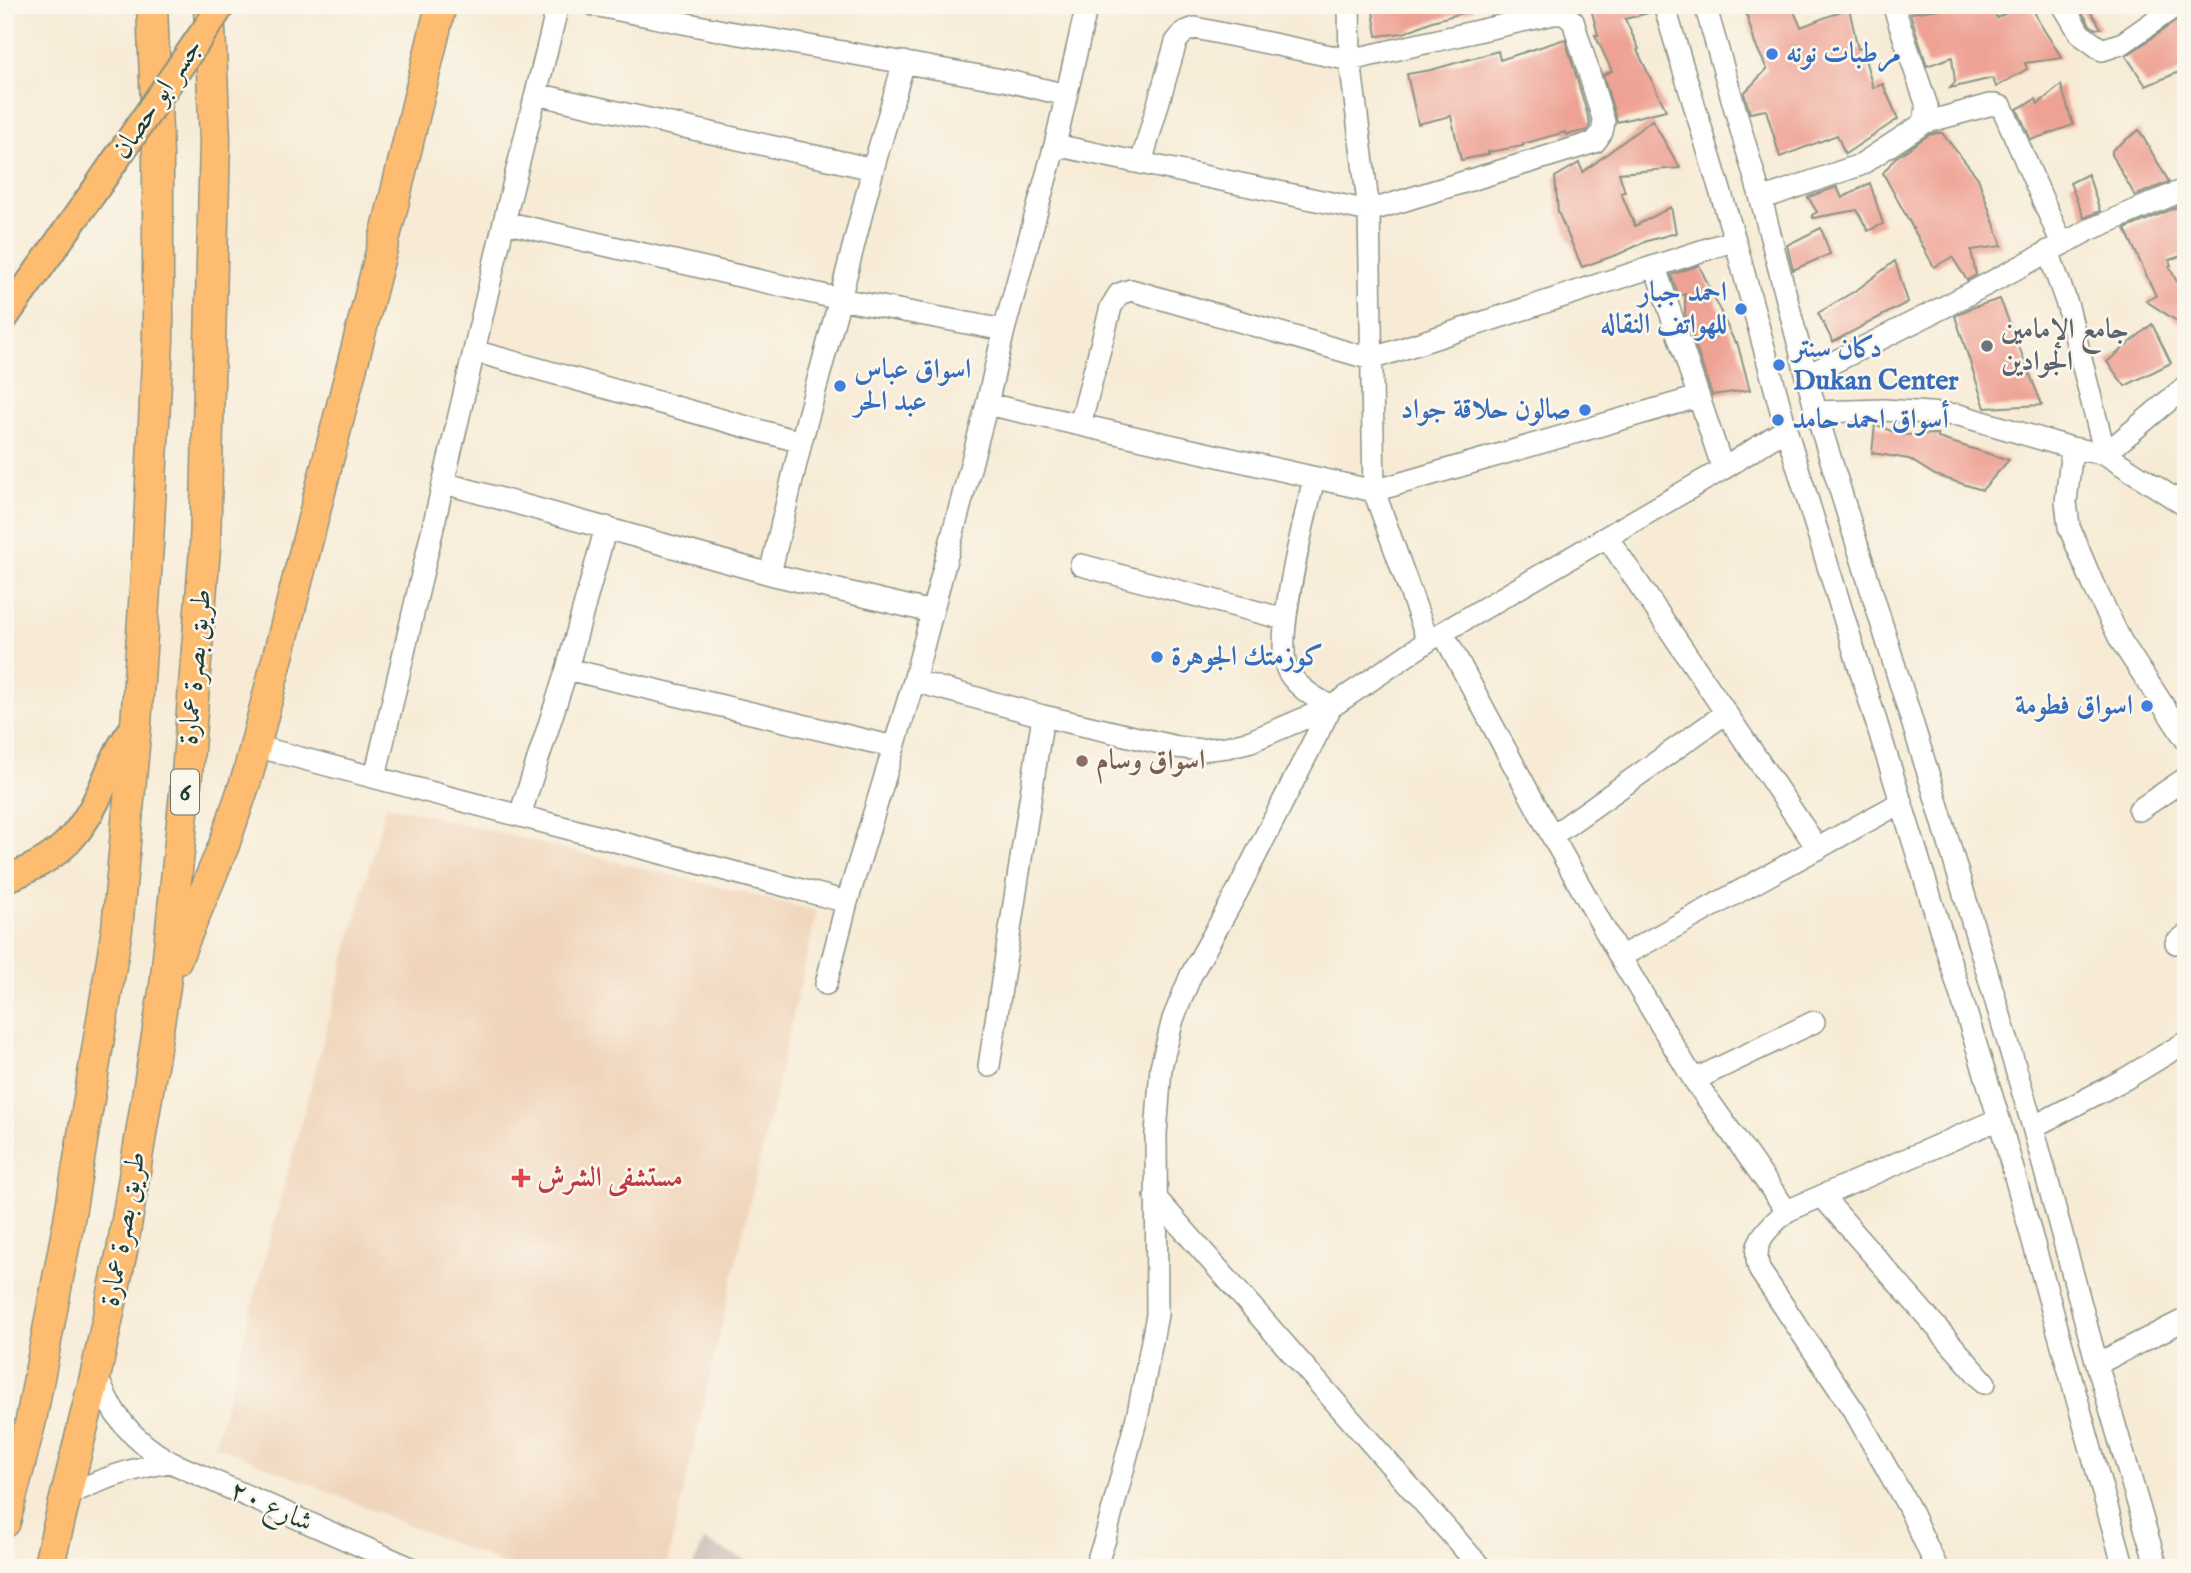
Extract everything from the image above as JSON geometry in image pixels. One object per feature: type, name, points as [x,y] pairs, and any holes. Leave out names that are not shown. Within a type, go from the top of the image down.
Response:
[{"type":"highway","name":"طريق بصرة عمارة","points":[[5,1522],[31,1420],[69,1220],[117,929],[136,725],[158,340],[158,156],[152,5]]},
{"type":"highway","name":"طريق بصرة عمارة","points":[[48,1568],[96,1373],[122,1251],[164,986],[191,735],[205,548],[215,139],[209,5]]},
{"type":"highway","points":[[164,986],[224,845],[255,746],[391,213],[441,5]]},
{"type":"main road","points":[[135,5],[154,62]]},
{"type":"main road","name":"جسر ابو حصان","points":[[5,317],[222,5]]},
{"type":"main road","points":[[5,879],[31,870],[73,838],[89,815],[116,753],[136,725]]},
{"type":"street","points":[[375,777],[504,222],[558,5]]},
{"type":"street","points":[[594,5],[723,31],[1009,81],[1066,95]]},
{"type":"street","points":[[826,985],[847,902],[914,681],[1004,330],[1055,145],[1087,5]]},
{"type":"street","points":[[1349,5],[1350,60],[1368,211],[1374,491],[1436,637],[1694,1080],[1787,1211]]},
{"type":"street","points":[[1664,5],[1735,240],[1786,429],[1999,1119],[2124,1568]]},
{"type":"street","points":[[1705,5],[1761,199],[1816,412],[1932,786],[2033,1127],[2097,1364],[2157,1568]]},
{"type":"street","points":[[1893,5],[1927,106],[1924,122]]},
{"type":"street","points":[[2063,5],[2080,34],[2102,50],[2123,43],[2177,5]]},
{"type":"street","points":[[1055,145],[1368,211],[1595,142],[1602,132],[1604,122],[1573,21],[1564,14],[1553,14],[1350,60],[1195,28],[1184,32],[1175,42],[1141,163]]},
{"type":"street","points":[[770,574],[801,442],[904,62]]},
{"type":"street","points":[[536,94],[873,169]]},
{"type":"street","points":[[1761,199],[1860,165],[1924,122],[1989,105],[2002,107],[2055,247],[2105,454]]},
{"type":"street","points":[[1806,376],[2089,230],[2186,189]]},
{"type":"street","points":[[504,222],[840,299],[1004,330]]},
{"type":"street","points":[[1080,425],[1111,307],[1119,294],[1131,290],[1371,359],[1735,240]]},
{"type":"street","points":[[1654,267],[1723,470]]},
{"type":"street","points":[[1746,280],[1779,270]]},
{"type":"street","points":[[474,352],[801,442]]},
{"type":"street","points":[[2105,454],[2186,386]]},
{"type":"street","points":[[987,404],[1374,491],[1699,397]]},
{"type":"street","points":[[1816,412],[1884,410],[1959,415],[2072,449],[2105,454],[2186,506]]},
{"type":"street","points":[[914,681],[1043,716],[1177,747],[1201,750],[1251,741],[1331,707],[1436,637],[1723,470],[1786,429]]},
{"type":"street","points":[[2072,449],[2066,502],[2069,527],[2121,640],[2186,740]]},
{"type":"street","points":[[1314,478],[1284,619],[1284,647],[1288,672],[1305,691],[1331,707]]},
{"type":"street","points":[[444,483],[770,574],[932,612]]},
{"type":"street","points":[[520,815],[567,669],[606,527]]},
{"type":"street","points":[[1607,537],[1818,849]]},
{"type":"street","points":[[1081,565],[1284,619]]},
{"type":"street","points":[[567,669],[894,747]]},
{"type":"street","points":[[1095,1568],[1138,1413],[1157,1315],[1156,1135],[1161,1067],[1173,1018],[1191,975],[1237,894],[1331,707]]},
{"type":"street","points":[[1552,836],[1726,713]]},
{"type":"street","points":[[989,1066],[1043,716]]},
{"type":"street","points":[[255,746],[847,902]]},
{"type":"street","points":[[2139,810],[2186,778]]},
{"type":"street","points":[[1620,957],[1902,802]]},
{"type":"street","points":[[1972,1030],[2001,1020]]},
{"type":"street","points":[[1694,1080],[1814,1022]]},
{"type":"street","points":[[2033,1127],[2125,1079],[2186,1042]]},
{"type":"street","points":[[1937,1568],[1908,1506],[1856,1414],[1760,1271],[1756,1257],[1759,1242],[1766,1230],[1787,1211],[1999,1119]]},
{"type":"street","points":[[1822,1196],[1986,1383]]},
{"type":"street","points":[[1155,1197],[1481,1568]]},
{"type":"street","points":[[2097,1364],[2186,1319]]},
{"type":"street","name":"شارع ٢٠","points":[[96,1373],[107,1401],[123,1426],[145,1446],[170,1462],[411,1568]]},
{"type":"street","points":[[66,1496],[116,1474],[170,1462]]},
{"type":"shaded area","name":"مستشفى الشرش","points":[[386,805],[817,911],[666,1568],[513,1568],[215,1445]]},
{"type":"shaded area","points":[[704,1541],[763,1568],[692,1568]]},
{"type":"building","points":[[1372,5],[1473,5],[1474,10],[1432,21],[1404,33],[1377,36]]},
{"type":"building","points":[[1590,5],[1651,5],[1652,12],[1625,19],[1666,110],[1617,122],[1603,75],[1612,71],[1595,35],[1598,35]]},
{"type":"building","points":[[1744,5],[1791,5],[1801,27],[1849,8],[1858,49],[1862,48],[1873,88],[1883,84],[1898,119],[1845,154],[1837,135],[1780,157],[1766,110],[1750,113],[1744,93],[1767,69],[1755,44]]},
{"type":"building","points":[[1940,5],[1992,5],[1997,18],[2021,5],[2031,5],[2062,58],[2025,63],[2027,69],[1996,87],[1993,78],[1950,88],[1955,82],[1952,57],[1927,66],[1910,13],[1941,9]]},
{"type":"building","points":[[2078,5],[2086,5],[2101,28],[2096,29],[2090,25]]},
{"type":"building","points":[[2186,14],[2186,69],[2146,86],[2126,56]]},
{"type":"building","points":[[1565,39],[1590,123],[1588,130],[1566,135],[1565,132],[1523,146],[1461,160],[1451,116],[1418,124],[1407,74],[1498,51],[1500,60]]},
{"type":"building","points":[[2061,85],[2073,125],[2031,140],[2017,109],[2036,99],[2038,104]]},
{"type":"building","points":[[1652,120],[1680,168],[1619,173],[1625,192],[1621,193],[1635,226],[1671,207],[1676,233],[1647,241],[1582,267],[1558,212],[1555,177],[1579,163],[1583,172]]},
{"type":"building","points":[[2139,130],[2169,182],[2135,196],[2112,155],[2112,150]]},
{"type":"building","points":[[1942,133],[1978,178],[2002,246],[1971,250],[1976,275],[1967,280],[1952,257],[1934,267],[1883,173],[1895,158],[1929,135]]},
{"type":"building","points":[[2088,174],[2100,211],[2084,218],[2070,183]]},
{"type":"building","points":[[1870,183],[1883,224],[1868,231],[1857,210],[1813,218],[1812,215],[1817,212],[1808,197],[1837,187],[1842,198]]},
{"type":"building","points":[[2184,204],[2186,254],[2169,260],[2169,266],[2186,300],[2186,327],[2146,301],[2156,296],[2125,229]]},
{"type":"building","points":[[1821,228],[1830,254],[1793,270],[1787,245]]},
{"type":"building","points":[[1895,261],[1908,302],[1833,342],[1818,313],[1858,289]]},
{"type":"building","points":[[1699,265],[1735,343],[1737,342],[1750,390],[1712,395],[1685,314],[1685,294],[1679,296],[1671,275]]},
{"type":"building","points":[[2000,299],[2042,405],[1985,408],[1955,316]]},
{"type":"building","points":[[2152,324],[2171,363],[2125,386],[2107,362]]},
{"type":"building","points":[[1875,424],[1900,435],[1938,434],[1938,438],[2009,460],[1982,490],[1935,475],[1909,459],[1872,453]]},
{"type":"place","name":"مرطبات نونه","points":[[1772,54]]},
{"type":"place","name":"احمد جبار للهواتف النقاله","points":[[1741,309]]},
{"type":"place","name":"جامع الإمامين الجوادين","points":[[1987,346]]},
{"type":"place","name":"دكان سنتر Dukan Center","points":[[1779,365]]},
{"type":"place","name":"اسواق عباس عبد الحر","points":[[840,386]]},
{"type":"place","name":"صالون حلاقة جواد","points":[[1585,410]]},
{"type":"place","name":"أسواق احمد حامد","points":[[1778,420]]},
{"type":"place","name":"كوزمتك الجوهرة","points":[[1157,657]]},
{"type":"place","name":"اسواق فطومة","points":[[2147,706]]},
{"type":"place","name":"اسواق وسام","points":[[1082,761]]},
{"type":"place","name":"مستشفى الشرش","points":[[521,1178]]}]
